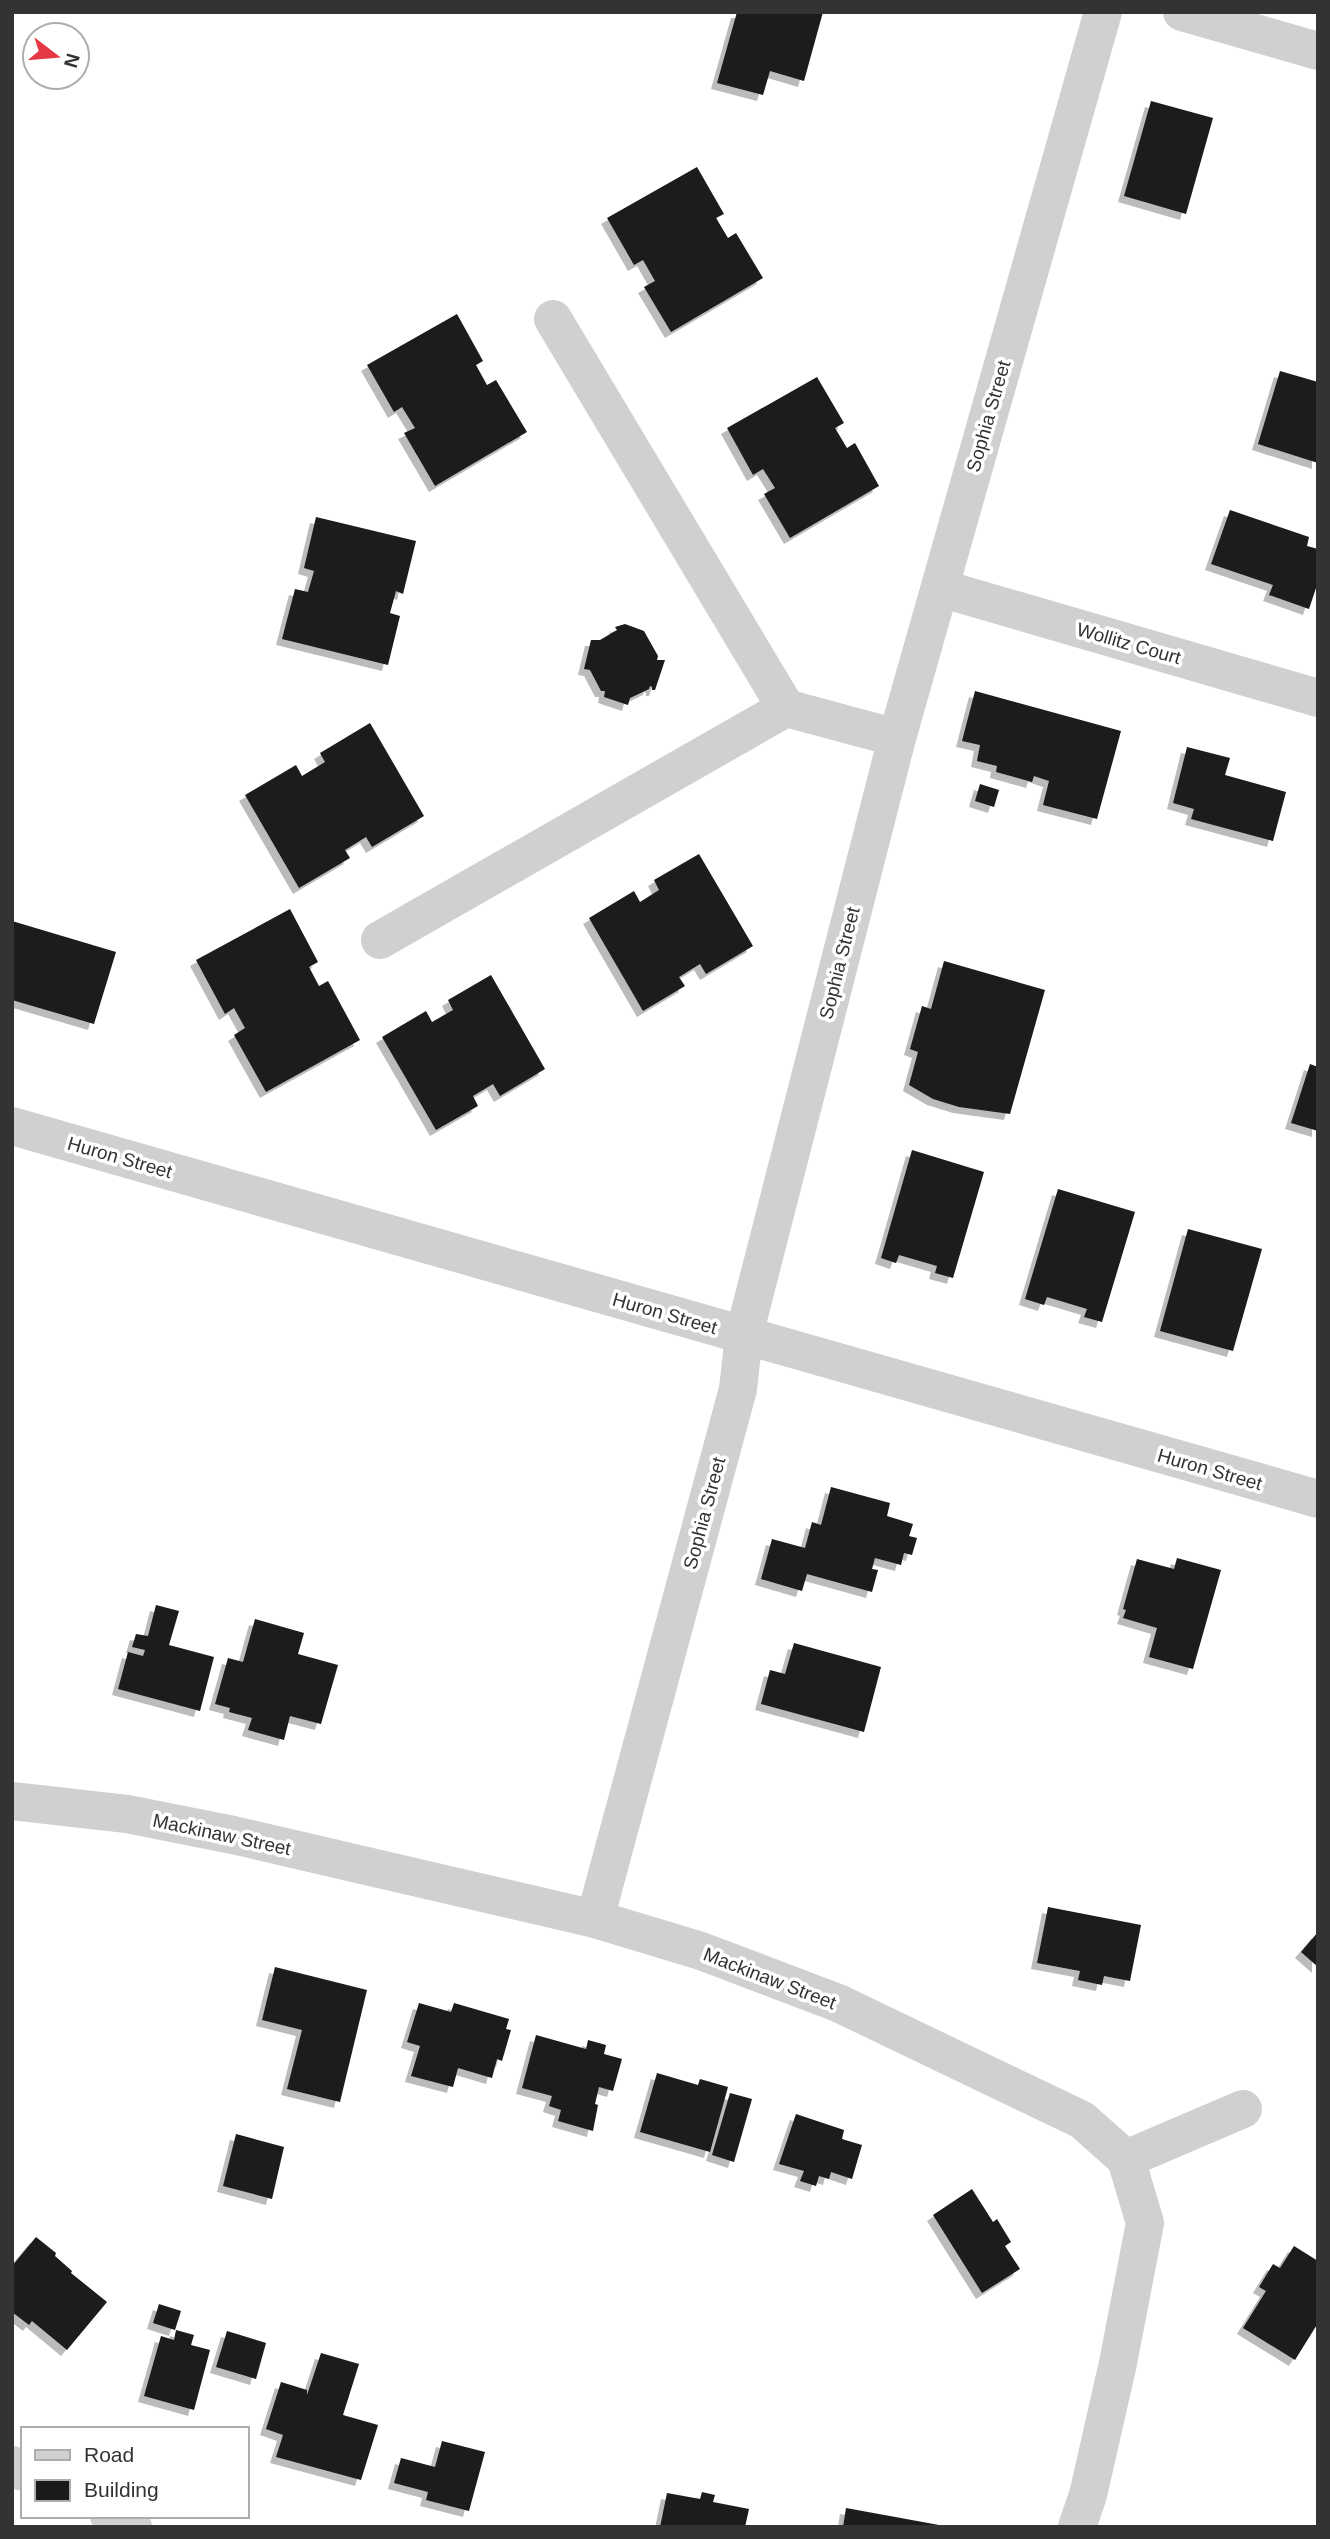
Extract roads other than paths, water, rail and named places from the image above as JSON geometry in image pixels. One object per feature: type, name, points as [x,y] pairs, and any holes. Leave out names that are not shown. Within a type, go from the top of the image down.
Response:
[{"type":"street","name":"Sophia Street","points":[[595,1919],[738,1389],[744,1335],[897,738],[1103,12]]},
{"type":"street","points":[[1182,12],[1318,51]]},
{"type":"street","points":[[553,319],[786,708],[897,738]]},
{"type":"street","name":"Wollitz Court","points":[[940,588],[1318,698]]},
{"type":"street","points":[[380,940],[786,708]]},
{"type":"street","name":"Huron Street","points":[[12,1126],[1318,1500]]},
{"type":"street","name":"Mackinaw Street","points":[[12,1801],[127,1814],[233,1835],[595,1919],[701,1951],[838,2003],[1083,2120],[1126,2160]]},
{"type":"street","points":[[1077,2527],[1088,2495],[1118,2363],[1145,2223],[1126,2160],[1243,2109]]},
{"type":"street","points":[[113,2518],[133,2527]]}]
